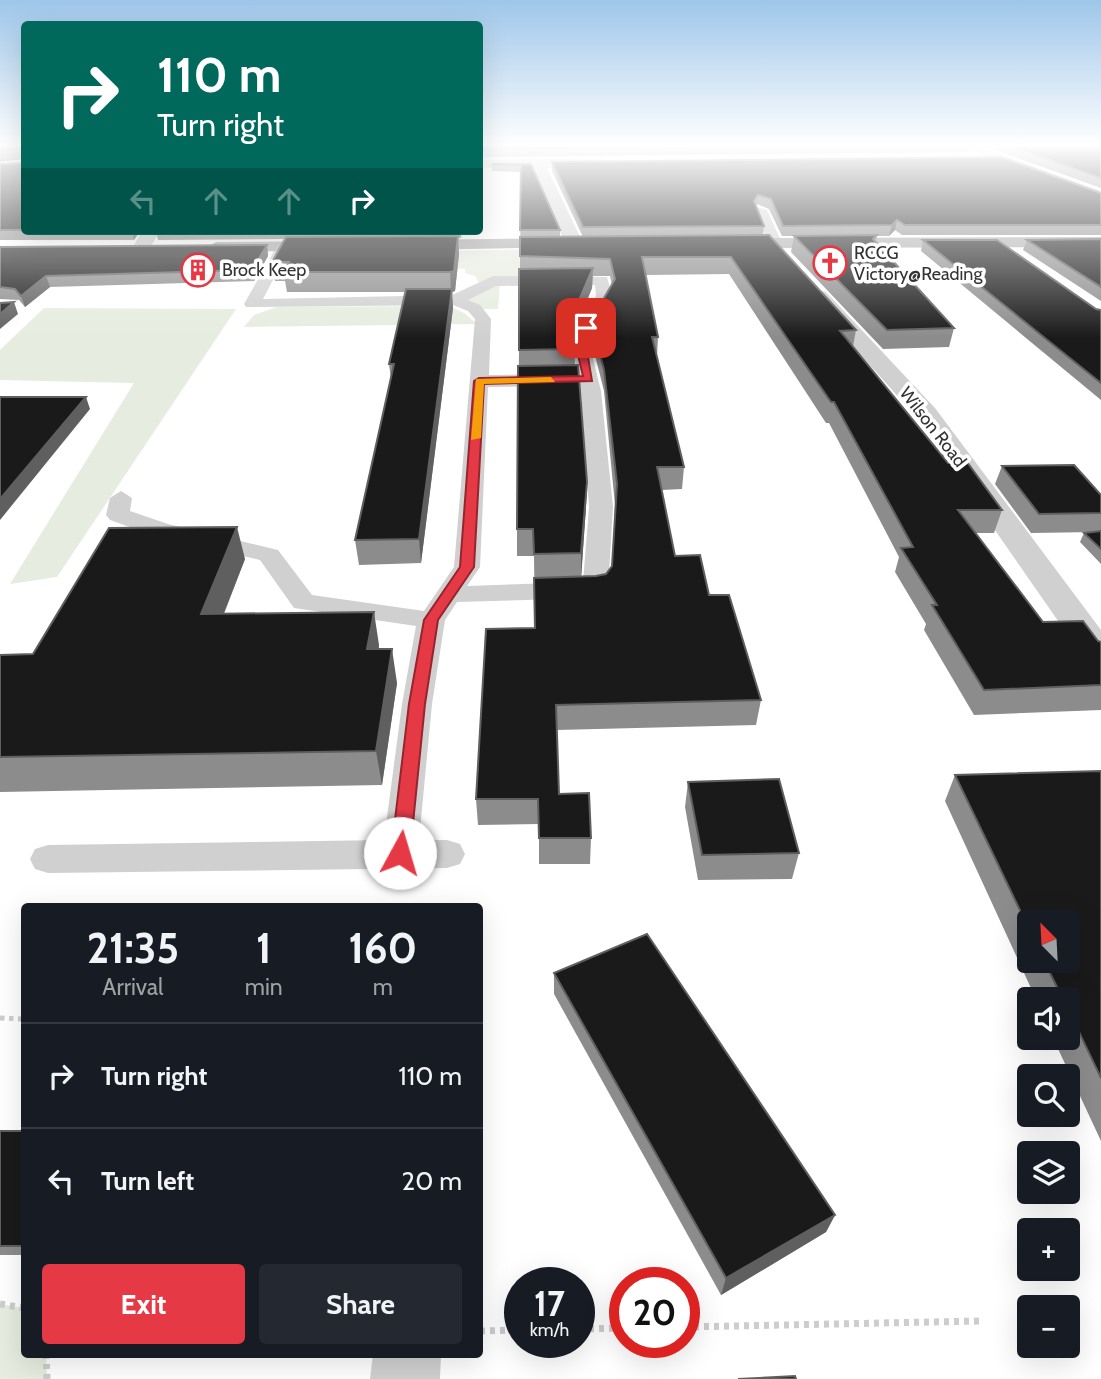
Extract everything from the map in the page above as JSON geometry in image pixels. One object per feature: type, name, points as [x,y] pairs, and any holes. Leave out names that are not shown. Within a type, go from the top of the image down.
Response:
[{"type":"main road","points":[[121,247],[147,239],[168,247]]},
{"type":"main road","points":[[705,243],[1101,242]]},
{"type":"main road","points":[[394,245],[581,243]]},
{"type":"main road","points":[[194,247],[353,246]]},
{"type":"street","points":[[563,209],[581,243]]},
{"type":"street","name":"Wilson Road","points":[[775,243],[779,253],[926,413],[1101,656]]},
{"type":"street","points":[[1000,243],[1026,262]]},
{"type":"street","points":[[405,1379],[407,1358]]},
{"type":"lane","points":[[761,210],[775,243]]},
{"type":"lane","points":[[284,246],[252,304],[456,300],[474,308],[483,319],[467,567],[440,607],[417,704],[400,853]]},
{"type":"lane","points":[[121,498],[118,515],[161,530],[269,555],[303,602],[440,607],[595,590],[601,507],[588,379],[582,351],[586,328],[604,296],[602,280],[493,281],[456,300]]},
{"type":"lane","points":[[479,381],[588,379]]},
{"type":"lane","points":[[48,859],[447,853]]},
{"type":"path","points":[[0,1018],[21,1019]]},
{"type":"path","points":[[0,1304],[21,1308]]},
{"type":"path","points":[[700,1327],[982,1321]]},
{"type":"path","points":[[483,1331],[504,1330]]},
{"type":"path","points":[[46,1358],[47,1379]]},
{"type":"shaded area","points":[[561,249],[565,276],[500,283],[498,309],[467,309],[454,297],[484,291],[475,276],[465,273],[465,269],[398,265],[367,252]]},
{"type":"shaded area","points":[[449,306],[464,313],[477,324],[244,327],[254,315],[277,307]]},
{"type":"shaded area","points":[[44,308],[236,309],[57,577],[10,584],[134,383],[0,380],[0,350]]},
{"type":"shaded area","points":[[0,1304],[21,1308],[21,1358],[46,1358],[47,1379],[0,1379]]},
{"type":"building","points":[[0,209],[21,209],[21,230],[0,230]]},
{"type":"building","points":[[520,209],[551,209],[560,230],[520,230]]},
{"type":"building","points":[[575,209],[757,209],[764,226],[583,227]]},
{"type":"building","points":[[776,209],[1101,209],[1101,225],[905,225],[897,220],[892,225],[783,226]]},
{"type":"building","points":[[769,235],[856,330],[840,331],[948,463],[967,462],[1002,510],[958,510],[1043,622],[1083,621],[1101,642],[1101,685],[984,690],[932,605],[937,605],[901,548],[913,547],[834,402],[831,402],[731,257],[642,257],[658,337],[652,337],[684,467],[657,467],[675,556],[700,555],[709,595],[729,595],[761,700],[556,705],[559,794],[589,793],[591,838],[539,838],[538,799],[476,799],[486,629],[535,628],[534,578],[596,576],[606,574],[612,566],[617,484],[604,370],[594,331],[597,310],[615,279],[610,259],[520,256],[520,237]]},
{"type":"building","points":[[877,235],[873,239],[954,328],[887,330],[794,236]]},
{"type":"building","points":[[458,236],[454,271],[450,272],[284,272],[289,262],[272,262],[286,237]]},
{"type":"building","points":[[1101,239],[1101,287],[1027,240]]},
{"type":"building","points":[[923,240],[997,240],[1101,310],[1101,383]]},
{"type":"building","points":[[267,245],[252,270],[46,276],[21,296],[15,289],[0,287],[0,247]]},
{"type":"building","points":[[593,268],[573,314],[575,349],[519,350],[519,269]]},
{"type":"building","points":[[406,289],[452,289],[419,539],[355,540],[394,364],[389,364]]},
{"type":"building","points":[[14,302],[0,314],[0,303]]},
{"type":"building","points":[[578,365],[587,482],[581,553],[534,554],[533,529],[517,529],[518,366]]},
{"type":"building","points":[[0,397],[86,397],[0,499]]},
{"type":"building","points":[[1074,465],[1101,495],[1101,513],[1039,514],[1002,466]]},
{"type":"building","points":[[237,527],[201,614],[374,612],[367,649],[392,649],[376,751],[0,757],[0,655],[33,654],[109,528]]},
{"type":"building","points":[[1101,531],[1101,549],[1084,533]]},
{"type":"building","points":[[1101,771],[1101,1078],[1080,1034],[1080,987],[1057,987],[1050,973],[1080,973],[1080,910],[1020,910],[955,775]]},
{"type":"building","points":[[779,779],[799,853],[702,855],[688,782]]},
{"type":"building","points":[[647,934],[835,1215],[726,1278],[554,973]]},
{"type":"building","points":[[0,1131],[21,1131],[21,1246],[0,1246]]},
{"type":"building","points":[[795,1376],[796,1379],[738,1379]]},
{"type":"slow traffic","points":[[475,438],[479,381],[551,380]]},
{"type":"place","name":"RCCG Victory@Reading","points":[[830,263]]},
{"type":"place","name":"Brock Keep","points":[[198,270]]},
{"type":"route","points":[[400,853],[417,704],[431,620],[467,567],[479,381],[588,379],[582,351],[586,328]]}]
